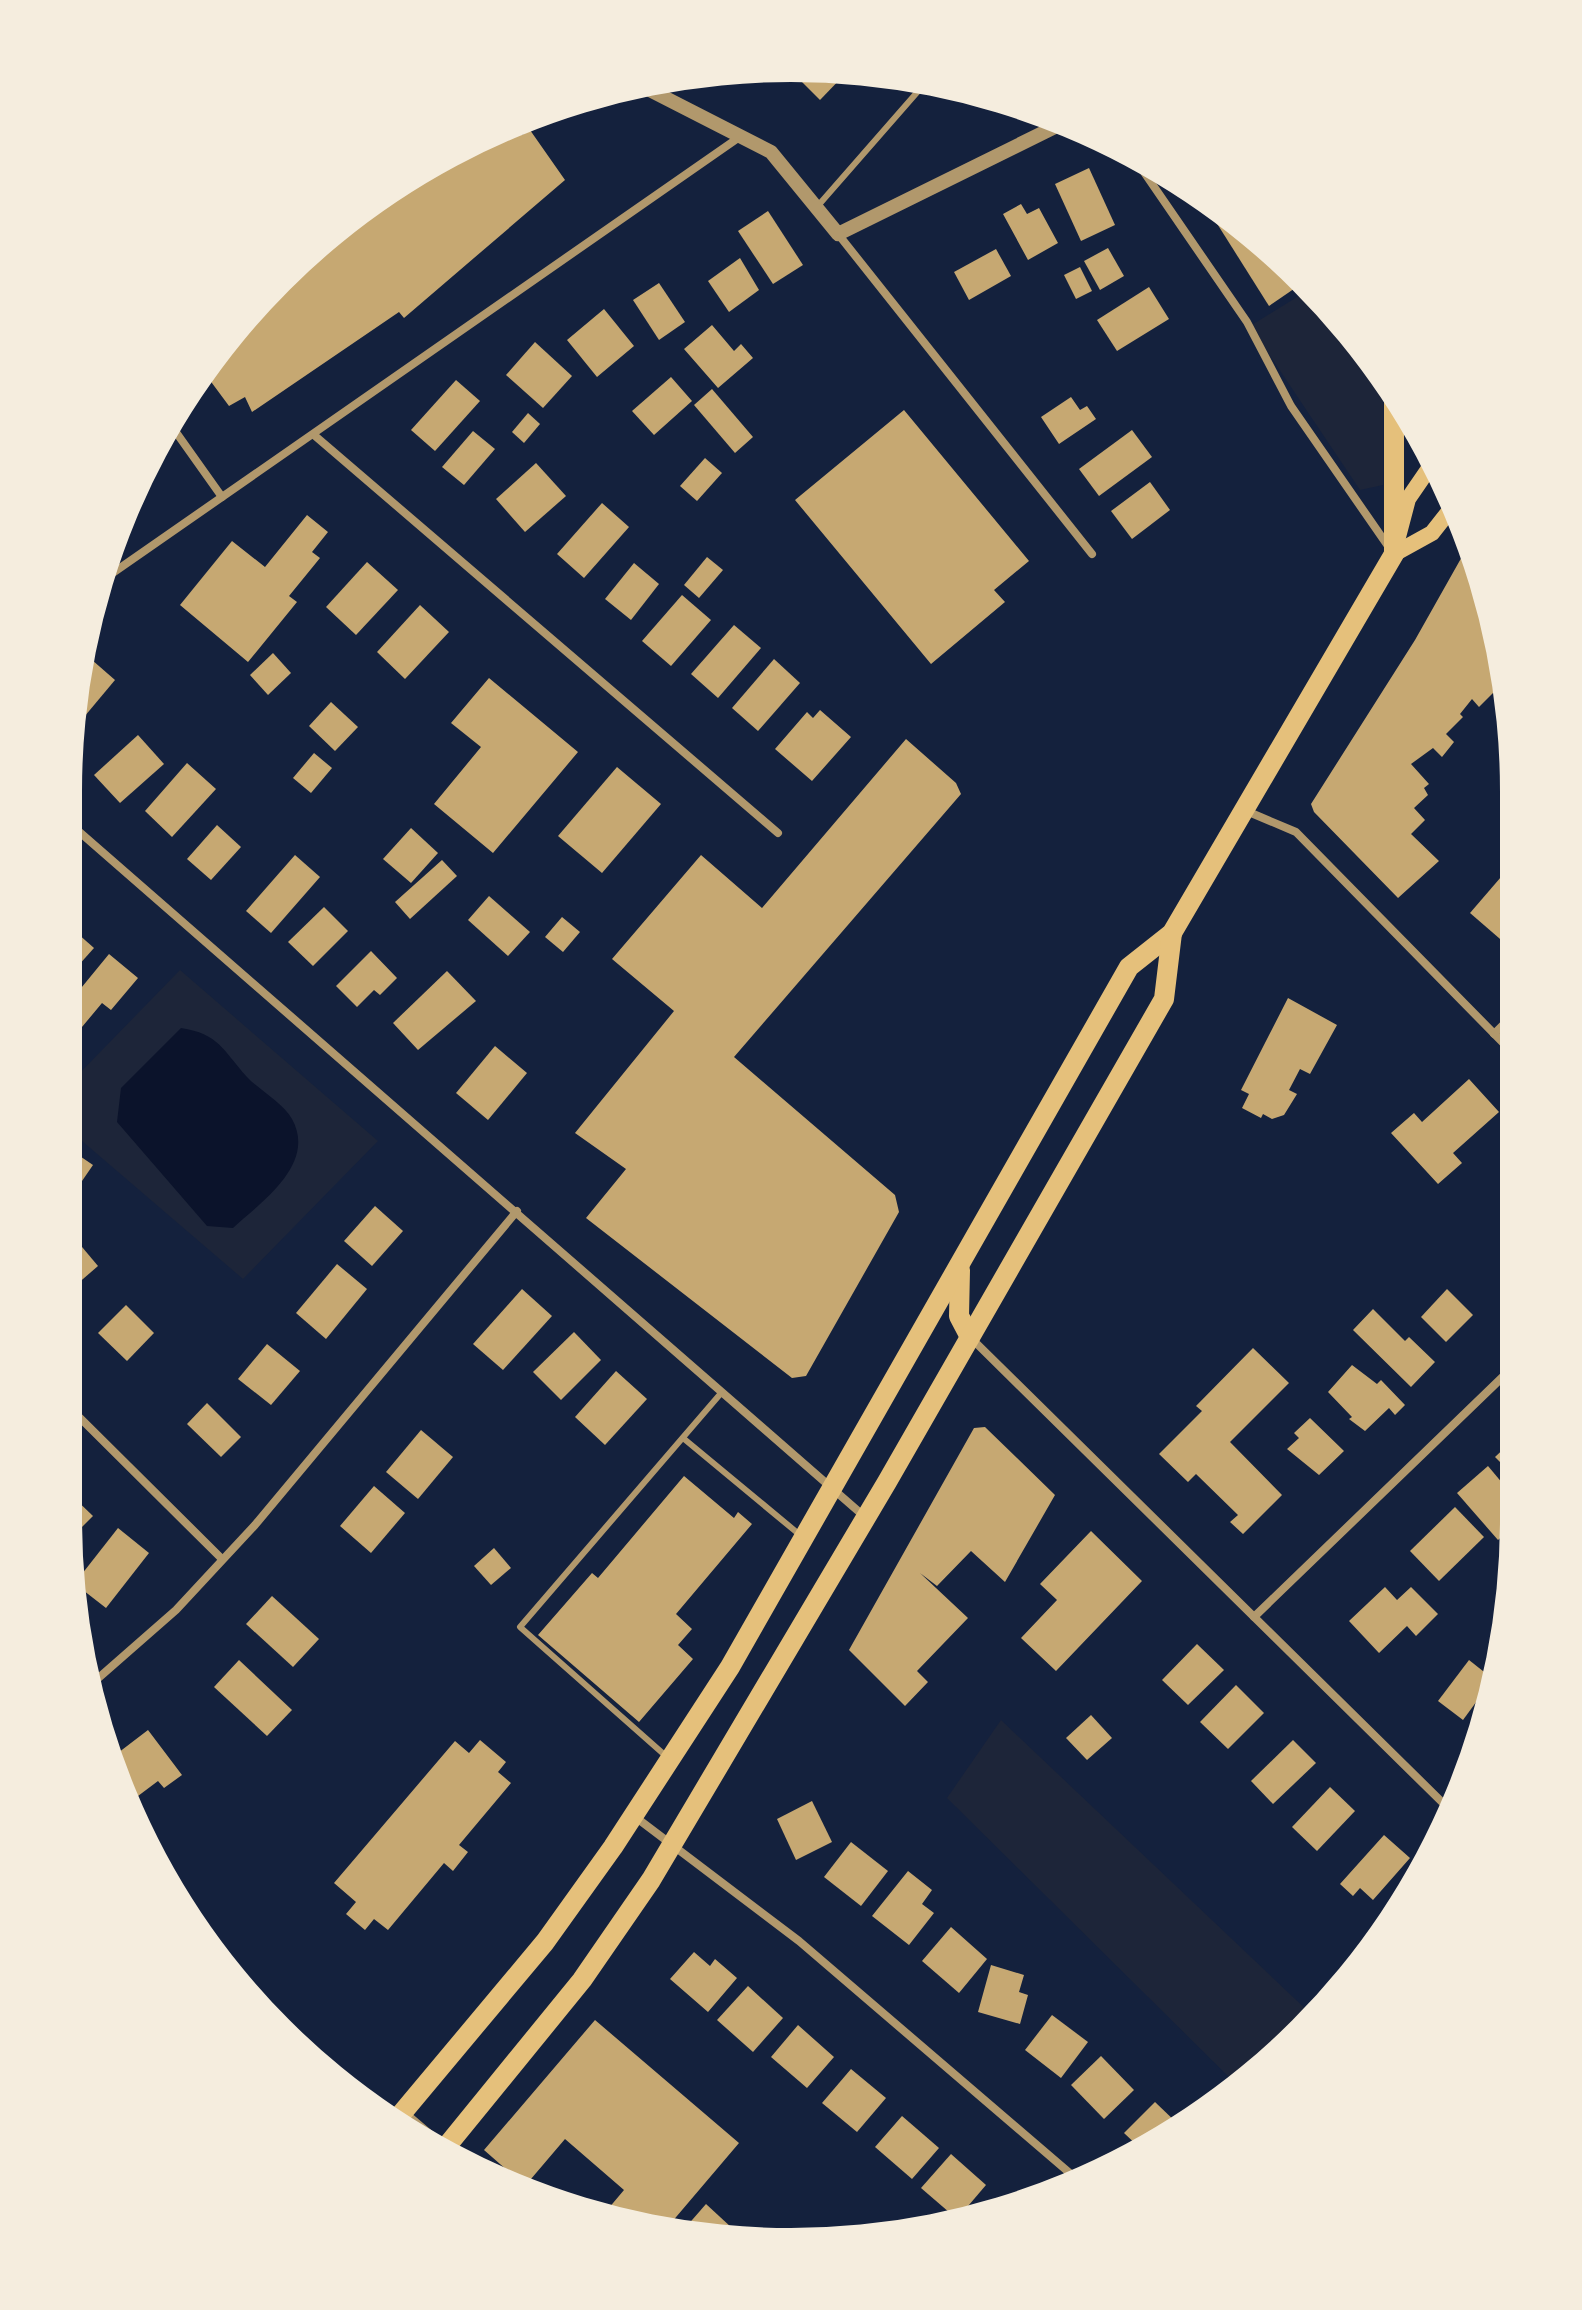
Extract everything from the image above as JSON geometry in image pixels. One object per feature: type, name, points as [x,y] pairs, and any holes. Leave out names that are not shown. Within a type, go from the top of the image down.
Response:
[{"type":"main road","points":[[1394,419],[1394,554]]},
{"type":"main road","points":[[402,2112],[545,1942],[634,1815],[730,1667],[1129,967],[1172,933],[1394,554],[1408,499],[1425,474]]},
{"type":"main road","points":[[1394,554],[1432,533],[1445,517]]},
{"type":"main road","points":[[451,2141],[582,1980],[672,1844],[866,1518],[1164,999],[1172,933]]},
{"type":"main road","points":[[962,1258],[957,1291],[959,1316],[970,1337]]},
{"type":"street","points":[[660,95],[771,152],[1092,554]]},
{"type":"street","points":[[838,234],[1048,131]]},
{"type":"street","points":[[118,569],[742,136]]},
{"type":"street","points":[[1148,178],[1247,322],[1291,406],[1394,554]]},
{"type":"street","points":[[178,435],[222,497]]},
{"type":"street","points":[[314,435],[778,833]]},
{"type":"street","points":[[1244,809],[1296,832],[1500,1040]]},
{"type":"street","points":[[82,834],[866,1518]]},
{"type":"street","points":[[1494,1034],[1500,1028]]},
{"type":"street","points":[[100,1676],[176,1610],[221,1558],[255,1525],[517,1211]]},
{"type":"street","points":[[970,1337],[1441,1801]]},
{"type":"street","points":[[1254,1617],[1500,1380]]},
{"type":"street","points":[[82,1420],[221,1558]]},
{"type":"street","points":[[634,1815],[799,1941],[1068,2171]]},
{"type":"lane","points":[[816,208],[916,94]]},
{"type":"lane","points":[[670,1760],[520,1627],[722,1392]]},
{"type":"lane","points":[[683,1438],[802,1537]]},
{"type":"shaded area","points":[[1298,296],[1324,324],[1383,400],[1383,485],[1360,490],[1250,326]]},
{"type":"shaded area","points":[[180,970],[378,1141],[243,1279],[82,1141],[82,1071]]},
{"type":"shaded area","points":[[181,1028],[204,1034],[219,1044],[247,1077],[288,1113],[298,1136],[292,1166],[282,1181],[233,1228],[207,1226],[117,1122],[121,1088]]},
{"type":"shaded area","points":[[1001,1720],[1304,2007],[1228,2076],[947,1798]]},
{"type":"building","points":[[802,82],[835,84],[820,100]]},
{"type":"building","points":[[531,132],[565,180],[404,318],[399,312],[252,412],[245,397],[229,406],[212,383],[258,324],[324,258],[397,201],[477,155]]},
{"type":"building","points":[[1089,168],[1115,225],[1081,241],[1055,184]]},
{"type":"building","points":[[1021,204],[1027,214],[1039,208],[1058,243],[1028,260],[1003,214]]},
{"type":"building","points":[[768,211],[803,265],[773,284],[738,231]]},
{"type":"building","points":[[1218,225],[1292,290],[1269,306]]},
{"type":"building","points":[[1108,248],[1124,276],[1100,290],[1084,261]]},
{"type":"building","points":[[996,249],[1011,276],[969,300],[954,272]]},
{"type":"building","points":[[740,258],[759,290],[729,312],[708,281]]},
{"type":"building","points":[[1080,267],[1092,291],[1076,299],[1064,275]]},
{"type":"building","points":[[659,283],[685,322],[659,340],[633,300]]},
{"type":"building","points":[[1149,287],[1169,319],[1117,351],[1097,320]]},
{"type":"building","points":[[604,309],[634,346],[597,377],[567,340]]},
{"type":"building","points":[[712,325],[734,351],[741,344],[753,358],[718,388],[684,349]]},
{"type":"building","points":[[535,342],[572,376],[543,408],[506,375]]},
{"type":"building","points":[[671,377],[692,401],[654,435],[632,411]]},
{"type":"building","points":[[456,380],[480,401],[435,451],[411,430]]},
{"type":"building","points":[[712,389],[753,437],[735,453],[694,405]]},
{"type":"building","points":[[1071,397],[1080,410],[1087,406],[1096,419],[1059,444],[1041,417]]},
{"type":"building","points":[[904,410],[1029,561],[994,590],[1005,602],[931,664],[795,500]]},
{"type":"building","points":[[528,413],[540,424],[524,443],[512,432]]},
{"type":"building","points":[[1132,430],[1152,457],[1099,496],[1079,469]]},
{"type":"building","points":[[473,431],[495,449],[464,485],[442,467]]},
{"type":"building","points":[[705,458],[722,473],[697,501],[680,486]]},
{"type":"building","points":[[536,463],[566,496],[525,532],[496,499]]},
{"type":"building","points":[[1150,482],[1170,510],[1132,539],[1111,511]]},
{"type":"building","points":[[602,503],[629,527],[584,578],[557,554]]},
{"type":"building","points":[[307,515],[328,532],[312,552],[320,558],[289,596],[297,602],[248,662],[180,605],[232,541],[265,567]]},
{"type":"building","points":[[707,557],[723,570],[699,598],[684,585]]},
{"type":"building","points":[[1461,559],[1476,607],[1493,693],[1479,707],[1472,699],[1460,714],[1463,717],[1446,734],[1454,742],[1442,757],[1433,748],[1411,764],[1429,784],[1424,788],[1428,795],[1414,808],[1425,820],[1411,834],[1439,861],[1398,898],[1314,812],[1311,804],[1415,640]]},
{"type":"building","points":[[367,562],[398,590],[356,635],[326,607]]},
{"type":"building","points":[[634,563],[659,584],[631,620],[605,599]]},
{"type":"building","points":[[682,595],[711,620],[671,666],[642,641]]},
{"type":"building","points":[[420,605],[449,632],[405,679],[377,652]]},
{"type":"building","points":[[734,625],[761,648],[718,698],[691,674]]},
{"type":"building","points":[[273,653],[291,673],[268,695],[250,675]]},
{"type":"building","points":[[774,659],[800,683],[758,731],[732,708]]},
{"type":"building","points":[[94,662],[115,680],[87,714]]},
{"type":"building","points":[[489,678],[578,752],[493,853],[434,804],[481,747],[451,723]]},
{"type":"building","points":[[331,702],[358,727],[335,751],[309,726]]},
{"type":"building","points":[[820,710],[851,737],[812,781],[775,749],[807,712],[813,718]]},
{"type":"building","points":[[138,735],[164,764],[120,803],[94,775]]},
{"type":"building","points":[[906,739],[956,783],[961,794],[734,1057],[895,1195],[899,1212],[806,1376],[792,1378],[586,1218],[626,1169],[575,1133],[674,1011],[612,959],[701,855],[762,908]]},
{"type":"building","points":[[314,753],[332,768],[311,793],[293,778]]},
{"type":"building","points":[[187,763],[216,789],[172,837],[145,811]]},
{"type":"building","points":[[617,767],[661,804],[602,873],[558,836]]},
{"type":"building","points":[[217,825],[241,847],[211,880],[187,859]]},
{"type":"building","points":[[411,828],[438,853],[411,883],[383,859]]},
{"type":"building","points":[[295,855],[320,877],[271,933],[246,911]]},
{"type":"building","points":[[442,860],[457,876],[410,919],[395,902]]},
{"type":"building","points":[[1500,878],[1500,939],[1470,913]]},
{"type":"building","points":[[489,896],[530,932],[508,956],[468,920]]},
{"type":"building","points":[[324,907],[348,931],[313,966],[288,942]]},
{"type":"building","points":[[562,917],[580,932],[563,952],[545,937]]},
{"type":"building","points":[[82,937],[94,948],[82,961]]},
{"type":"building","points":[[371,951],[397,978],[380,995],[374,990],[357,1007],[336,986]]},
{"type":"building","points":[[109,954],[138,978],[111,1010],[102,1003],[82,1027],[82,987]]},
{"type":"building","points":[[447,971],[476,1001],[418,1050],[393,1023]]},
{"type":"building","points":[[1288,998],[1337,1025],[1310,1074],[1300,1069],[1289,1090],[1297,1094],[1284,1115],[1272,1119],[1263,1114],[1261,1118],[1242,1108],[1249,1094],[1241,1090]]},
{"type":"building","points":[[495,1046],[527,1073],[488,1120],[456,1093]]},
{"type":"building","points":[[1469,1079],[1499,1112],[1453,1153],[1462,1163],[1438,1184],[1391,1133],[1414,1113],[1422,1122]]},
{"type":"building","points":[[82,1158],[93,1165],[82,1181]]},
{"type":"building","points":[[375,1206],[403,1231],[372,1266],[344,1241]]},
{"type":"building","points":[[82,1247],[98,1266],[82,1280]]},
{"type":"building","points":[[337,1264],[367,1289],[326,1339],[296,1313]]},
{"type":"building","points":[[522,1289],[552,1316],[503,1370],[473,1344]]},
{"type":"building","points":[[1447,1289],[1473,1315],[1446,1342],[1421,1317]]},
{"type":"building","points":[[126,1305],[154,1333],[127,1361],[98,1333]]},
{"type":"building","points":[[1373,1309],[1405,1341],[1409,1337],[1435,1362],[1411,1387],[1353,1330]]},
{"type":"building","points":[[574,1332],[601,1360],[561,1400],[533,1372]]},
{"type":"building","points":[[267,1344],[300,1371],[271,1405],[238,1379]]},
{"type":"building","points":[[1253,1348],[1289,1383],[1230,1442],[1282,1495],[1243,1534],[1230,1522],[1238,1515],[1196,1474],[1188,1482],[1159,1454],[1202,1411],[1196,1406]]},
{"type":"building","points":[[1352,1365],[1377,1384],[1381,1380],[1405,1405],[1395,1415],[1389,1408],[1365,1431],[1349,1419],[1352,1417],[1328,1392]]},
{"type":"building","points":[[616,1371],[647,1399],[605,1445],[575,1417]]},
{"type":"building","points":[[207,1403],[241,1437],[221,1457],[187,1424]]},
{"type":"building","points":[[1310,1418],[1344,1451],[1319,1475],[1287,1449],[1299,1438],[1294,1433]]},
{"type":"building","points":[[985,1427],[1055,1495],[1005,1582],[971,1551],[937,1586],[920,1573],[968,1618],[917,1671],[928,1682],[905,1706],[849,1650],[974,1428]]},
{"type":"building","points":[[421,1430],[453,1457],[418,1499],[386,1472]]},
{"type":"building","points":[[1488,1466],[1500,1480],[1499,1539],[1498,1540],[1457,1493]]},
{"type":"building","points":[[684,1476],[734,1518],[738,1512],[752,1524],[676,1614],[692,1629],[678,1645],[693,1659],[639,1722],[538,1635],[592,1573],[598,1578]]},
{"type":"building","points":[[374,1486],[405,1513],[371,1553],[340,1526]]},
{"type":"building","points":[[82,1505],[93,1516],[82,1527]]},
{"type":"building","points":[[1455,1507],[1484,1537],[1439,1581],[1410,1551]]},
{"type":"building","points":[[118,1528],[149,1553],[106,1608],[86,1593],[84,1571]]},
{"type":"building","points":[[1091,1531],[1142,1581],[1056,1671],[1021,1638],[1057,1600],[1040,1584]]},
{"type":"building","points":[[494,1548],[511,1568],[491,1585],[474,1566]]},
{"type":"building","points":[[1385,1587],[1397,1600],[1411,1587],[1438,1614],[1416,1636],[1407,1626],[1379,1653],[1349,1621]]},
{"type":"building","points":[[272,1596],[319,1639],[293,1667],[246,1624]]},
{"type":"building","points":[[1197,1644],[1224,1670],[1188,1705],[1162,1680]]},
{"type":"building","points":[[239,1660],[292,1710],[267,1736],[214,1687]]},
{"type":"building","points":[[1469,1660],[1483,1671],[1476,1702],[1463,1720],[1438,1701]]},
{"type":"building","points":[[1236,1685],[1264,1713],[1228,1749],[1200,1722]]},
{"type":"building","points":[[1091,1715],[1112,1738],[1087,1760],[1066,1738]]},
{"type":"building","points":[[148,1730],[182,1775],[164,1788],[158,1781],[138,1796],[121,1750]]},
{"type":"building","points":[[480,1740],[506,1762],[498,1772],[511,1783],[459,1845],[468,1852],[453,1871],[444,1863],[388,1930],[374,1919],[365,1930],[346,1914],[356,1902],[334,1883],[455,1741],[469,1753]]},
{"type":"building","points":[[1293,1740],[1316,1763],[1273,1804],[1251,1781]]},
{"type":"building","points":[[1330,1787],[1355,1811],[1317,1851],[1292,1827]]},
{"type":"building","points":[[812,1801],[832,1842],[796,1860],[777,1819]]},
{"type":"building","points":[[1384,1835],[1410,1858],[1373,1900],[1360,1888],[1353,1896],[1340,1884]]},
{"type":"building","points":[[851,1842],[888,1871],[861,1906],[824,1877]]},
{"type":"building","points":[[908,1871],[932,1890],[922,1904],[934,1913],[909,1945],[872,1916]]},
{"type":"building","points":[[951,1927],[987,1959],[959,1993],[922,1961]]},
{"type":"building","points":[[694,1952],[710,1966],[715,1959],[737,1978],[708,2012],[670,1979]]},
{"type":"building","points":[[991,1965],[1024,1975],[1019,1992],[1028,1995],[1020,2024],[978,2012]]},
{"type":"building","points":[[748,1986],[783,2018],[753,2052],[717,2020]]},
{"type":"building","points":[[1052,2015],[1088,2042],[1061,2078],[1025,2050]]},
{"type":"building","points":[[595,2020],[739,2143],[675,2218],[611,2205],[624,2190],[565,2139],[532,2178],[503,2166],[484,2150]]},
{"type":"building","points":[[798,2025],[834,2057],[807,2088],[771,2057]]},
{"type":"building","points":[[1101,2056],[1134,2090],[1104,2119],[1071,2085]]},
{"type":"building","points":[[851,2069],[886,2098],[857,2132],[822,2103]]},
{"type":"building","points":[[1155,2102],[1171,2118],[1132,2141],[1124,2133]]},
{"type":"building","points":[[902,2116],[939,2148],[912,2179],[875,2147]]},
{"type":"building","points":[[951,2154],[986,2185],[969,2205],[947,2210],[921,2188]]},
{"type":"building","points":[[706,2204],[728,2225],[698,2222],[691,2221]]}]
